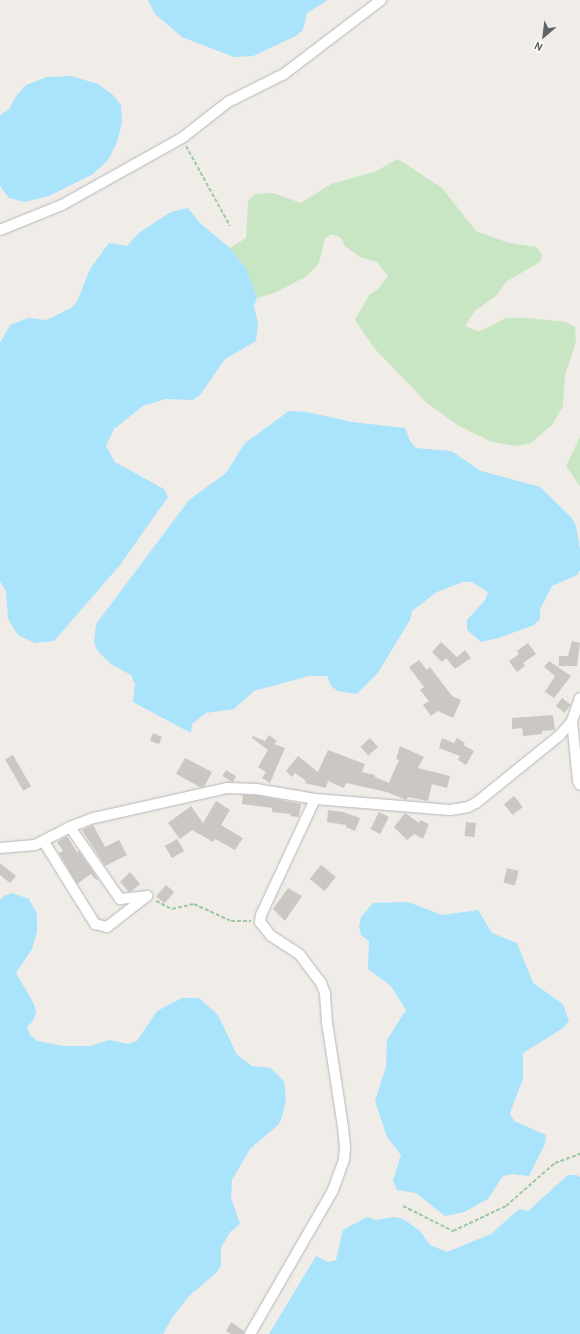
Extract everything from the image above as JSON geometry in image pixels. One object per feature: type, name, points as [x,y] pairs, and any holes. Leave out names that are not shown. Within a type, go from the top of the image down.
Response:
[{"type":"street","points":[[0,230],[62,205],[182,138],[228,102],[284,74],[380,0]]},
{"type":"street","points":[[0,848],[25,847],[44,842],[70,827],[94,818],[227,788],[256,789],[315,799],[450,810],[468,807],[476,803],[560,736],[572,721],[580,698]]},
{"type":"street","points":[[572,721],[578,781],[580,785]]},
{"type":"street","points":[[250,1334],[333,1190],[344,1159],[345,1147],[327,1023],[325,993],[321,983],[299,954],[271,936],[260,922],[261,915],[315,799]]},
{"type":"street","points":[[70,827],[120,899],[147,896]]},
{"type":"street","points":[[44,842],[95,924],[107,928],[147,896]]},
{"type":"path","points":[[182,138],[230,226]]},
{"type":"path","points":[[147,896],[172,909],[194,904],[231,921],[260,922]]},
{"type":"path","points":[[403,1206],[453,1231],[506,1206],[555,1163],[580,1154]]},
{"type":"green space","points":[[398,159],[442,188],[476,231],[509,243],[536,247],[542,254],[540,262],[507,281],[497,295],[475,311],[465,326],[477,331],[483,330],[506,318],[528,318],[566,322],[575,327],[576,342],[565,375],[563,406],[552,425],[531,443],[515,446],[492,442],[459,426],[428,404],[375,349],[355,320],[369,295],[378,289],[388,276],[377,262],[360,257],[345,246],[340,237],[332,234],[325,238],[319,263],[307,276],[274,293],[257,298],[247,271],[230,248],[246,238],[248,201],[255,194],[273,193],[301,203],[331,184],[374,172]]},
{"type":"green space","points":[[580,437],[580,486],[566,466]]},
{"type":"water","points":[[148,0],[328,0],[307,13],[303,30],[296,36],[253,56],[234,57],[182,37],[155,14]]},
{"type":"water","points":[[71,76],[98,84],[113,95],[121,105],[122,122],[117,142],[108,160],[93,174],[49,196],[25,202],[9,198],[0,186],[0,115],[9,109],[16,96],[26,85],[47,77]]},
{"type":"water","points":[[188,208],[200,223],[230,248],[247,270],[257,298],[254,306],[258,323],[256,341],[225,359],[200,395],[193,400],[165,399],[143,406],[114,429],[106,446],[115,462],[164,489],[168,497],[120,565],[54,641],[35,643],[18,635],[8,619],[6,591],[0,581],[0,343],[10,325],[28,318],[47,320],[71,308],[77,302],[90,269],[109,243],[127,246],[140,232],[171,212]]},
{"type":"water","points":[[289,411],[307,412],[352,422],[405,428],[410,441],[416,448],[451,451],[481,471],[540,487],[572,518],[576,526],[580,549],[580,570],[577,575],[552,586],[540,609],[540,619],[534,625],[498,638],[481,642],[467,630],[467,620],[485,600],[488,592],[472,582],[463,582],[437,592],[412,611],[410,620],[377,674],[357,694],[338,691],[331,686],[327,676],[309,676],[254,691],[234,709],[206,713],[192,724],[191,733],[133,702],[135,684],[131,675],[111,664],[97,650],[94,642],[96,624],[189,500],[226,473],[245,443]]},
{"type":"water","points":[[12,893],[29,899],[37,914],[37,932],[32,949],[16,973],[34,1004],[36,1013],[33,1021],[27,1027],[30,1035],[37,1041],[64,1046],[91,1046],[109,1040],[128,1044],[137,1041],[157,1011],[182,998],[199,998],[218,1015],[237,1055],[252,1066],[271,1068],[284,1081],[286,1099],[282,1117],[278,1125],[250,1149],[232,1180],[231,1198],[240,1224],[230,1232],[221,1248],[221,1266],[216,1273],[189,1296],[172,1318],[163,1334],[0,1334],[0,900],[4,896]]},
{"type":"water","points":[[408,902],[442,915],[478,910],[492,933],[517,943],[533,983],[563,1004],[569,1021],[563,1028],[523,1053],[523,1079],[510,1113],[514,1121],[546,1135],[545,1144],[529,1176],[512,1174],[503,1176],[488,1199],[464,1212],[445,1216],[416,1193],[397,1190],[393,1181],[401,1155],[387,1137],[375,1101],[386,1067],[387,1040],[406,1010],[391,986],[368,969],[369,941],[361,935],[359,926],[361,917],[373,903]]},
{"type":"water","points":[[568,1175],[577,1175],[580,1177],[580,1334],[269,1334],[316,1256],[328,1262],[336,1260],[343,1230],[367,1217],[376,1220],[394,1217],[403,1219],[419,1230],[430,1245],[447,1252],[491,1234],[519,1209],[528,1211]]},
{"type":"building","points":[[572,641],[580,643],[577,666],[559,666],[559,656],[568,656]]},
{"type":"building","points":[[441,642],[457,657],[465,650],[471,658],[455,669],[446,658],[442,662],[432,652]]},
{"type":"building","points":[[528,643],[536,654],[523,663],[525,666],[517,672],[509,661],[519,654],[517,651]]},
{"type":"building","points":[[419,660],[427,670],[430,667],[452,696],[461,700],[453,718],[438,711],[431,716],[423,705],[429,701],[420,690],[424,687],[409,667]]},
{"type":"building","points":[[549,661],[571,676],[554,698],[545,692],[555,676],[544,667]]},
{"type":"building","points":[[562,698],[571,705],[565,713],[556,706]]},
{"type":"building","points":[[553,715],[555,730],[542,731],[542,734],[523,736],[522,728],[512,729],[512,718]]},
{"type":"building","points":[[153,733],[162,737],[159,744],[150,741]]},
{"type":"building","points":[[269,735],[277,741],[274,744],[285,748],[270,783],[262,778],[266,772],[258,767],[268,750],[252,738],[253,736],[265,741]]},
{"type":"building","points":[[370,738],[378,747],[368,756],[360,747]]},
{"type":"building","points":[[442,738],[454,743],[457,738],[465,743],[463,745],[474,751],[466,765],[458,760],[460,756],[439,748]]},
{"type":"building","points":[[400,746],[424,757],[418,768],[450,776],[447,788],[432,784],[428,801],[408,797],[406,800],[387,792],[346,783],[344,788],[328,781],[326,788],[305,783],[306,781],[295,773],[292,777],[286,771],[298,756],[318,772],[328,750],[365,764],[362,772],[375,775],[375,777],[389,783],[399,760],[396,759]]},
{"type":"building","points":[[13,755],[31,786],[23,791],[5,760]]},
{"type":"building","points":[[185,758],[212,772],[204,787],[200,787],[176,774]]},
{"type":"building","points":[[226,770],[236,776],[233,782],[222,776]]},
{"type":"building","points":[[243,795],[255,795],[301,804],[299,817],[290,816],[291,814],[272,812],[272,808],[242,804]]},
{"type":"building","points":[[514,796],[523,807],[513,815],[504,804]]},
{"type":"building","points":[[216,801],[230,810],[221,825],[243,838],[235,850],[215,839],[213,842],[192,830],[180,839],[168,823],[191,806],[203,823]]},
{"type":"building","points":[[328,810],[343,812],[360,818],[355,831],[346,827],[346,825],[327,822]]},
{"type":"building","points":[[379,812],[389,817],[380,834],[370,829]]},
{"type":"building","points":[[405,813],[419,823],[420,820],[429,824],[423,839],[414,834],[407,840],[394,827]]},
{"type":"building","points":[[466,822],[476,823],[474,837],[465,836]]},
{"type":"building","points":[[93,825],[105,847],[119,840],[127,855],[105,866],[82,830]]},
{"type":"building","points":[[67,836],[77,852],[79,851],[98,879],[96,880],[91,874],[77,884],[59,853],[63,851],[57,842]]},
{"type":"building","points":[[177,839],[184,851],[172,858],[165,846]]},
{"type":"building","points":[[0,863],[16,876],[10,883],[0,875]]},
{"type":"building","points":[[321,865],[336,877],[324,891],[310,879]]},
{"type":"building","points":[[507,868],[519,871],[515,885],[503,883]]},
{"type":"building","points":[[130,872],[140,884],[129,892],[120,882]]},
{"type":"building","points":[[166,885],[174,892],[164,904],[156,896]]},
{"type":"building","points":[[288,888],[302,896],[285,921],[273,909]]},
{"type":"building","points":[[231,1322],[244,1331],[244,1334],[231,1334],[226,1331]]}]
